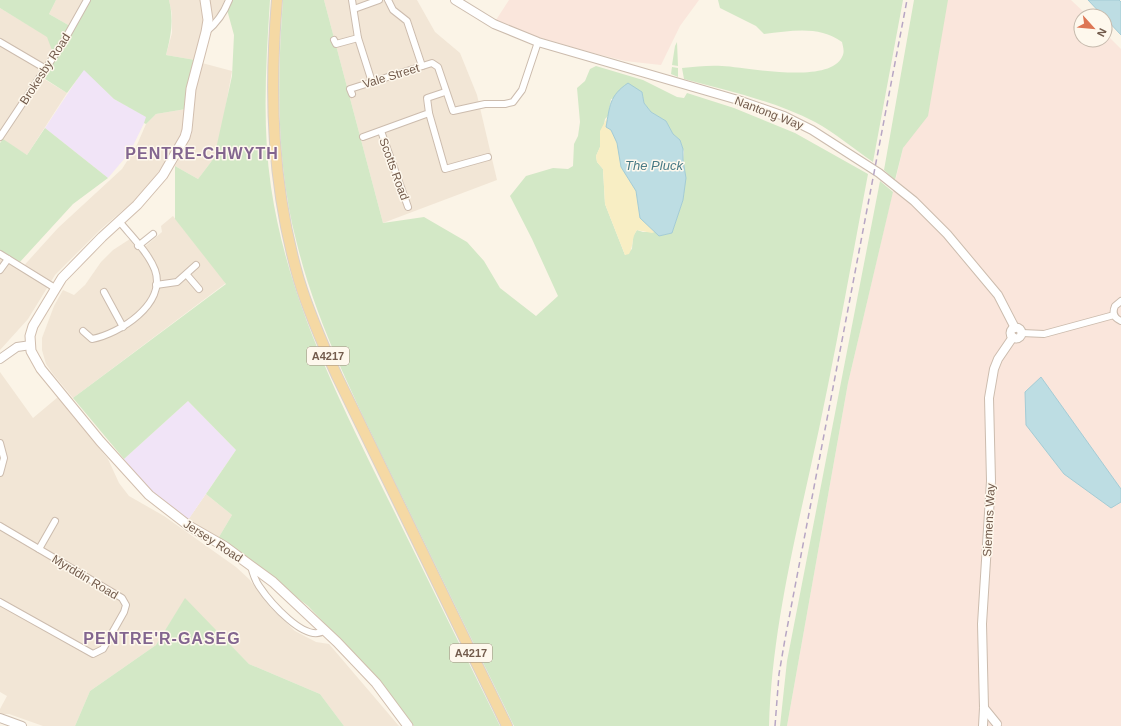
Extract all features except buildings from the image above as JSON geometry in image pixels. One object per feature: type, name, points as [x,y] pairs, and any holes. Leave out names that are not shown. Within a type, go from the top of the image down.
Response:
[{"type":"main road","points":[[30,345],[33,326],[55,288],[70,269],[153,187],[163,175],[186,133],[194,72],[208,20],[205,0]]},
{"type":"main road","name":"A4217","points":[[277,0],[273,46],[273,115],[275,157],[280,193],[300,280],[316,328],[337,376],[507,726]]},
{"type":"main road","name":"Jersey Road","points":[[30,345],[33,355],[41,369],[100,441],[149,496],[190,526],[224,546],[273,582],[325,630],[376,683],[408,726]]},
{"type":"street","name":"Brokesby Road","points":[[0,137],[46,69],[87,0]]},
{"type":"street","points":[[206,32],[214,26],[224,12],[229,0]]},
{"type":"street","points":[[352,0],[358,38],[372,82]]},
{"type":"street","points":[[354,9],[380,0]]},
{"type":"street","points":[[388,0],[393,10],[407,21],[422,66]]},
{"type":"street","name":"Nantong Way","points":[[455,0],[494,24],[538,42],[738,100],[784,116],[812,130],[879,173],[914,201],[947,234],[998,295],[1018,331]]},
{"type":"street","points":[[334,40],[336,44],[358,38]]},
{"type":"street","points":[[0,42],[46,69]]},
{"type":"street","name":"Vale Street","points":[[352,94],[350,89],[422,66],[435,64],[438,67],[445,92],[453,111],[485,104],[505,104],[513,102],[522,90],[538,42]]},
{"type":"street","points":[[445,92],[427,98],[429,113],[445,169],[488,157]]},
{"type":"street","name":"Scotts Road","points":[[362,137],[429,113]]},
{"type":"street","name":"Scotts Road","points":[[381,131],[408,207]]},
{"type":"street","points":[[83,330],[92,339],[106,336],[123,327],[140,314],[150,303],[156,285],[155,271],[145,253],[119,221]]},
{"type":"street","points":[[138,246],[153,234]]},
{"type":"street","points":[[0,254],[55,288]]},
{"type":"street","points":[[0,270],[8,259]]},
{"type":"street","points":[[156,285],[177,282],[187,275],[196,265]]},
{"type":"street","points":[[187,275],[199,289]]},
{"type":"street","points":[[104,292],[123,327]]},
{"type":"street","points":[[1114,315],[1115,306],[1121,301]]},
{"type":"street","points":[[1018,331],[1044,334],[1114,315]]},
{"type":"street","points":[[1114,315],[1121,321]]},
{"type":"street","name":"Siemens Way","points":[[983,726],[982,624],[991,481],[989,398],[996,364],[1013,337],[1019,338],[1018,331]]},
{"type":"street","points":[[0,359],[17,347],[30,345]]},
{"type":"street","points":[[0,443],[4,458],[0,473]]},
{"type":"street","points":[[39,549],[55,521]]},
{"type":"street","name":"Myrddin Road","points":[[0,526],[122,598],[126,605],[126,609],[103,649],[93,654],[0,602]]},
{"type":"street","points":[[251,566],[258,586],[276,608],[312,635],[320,634],[325,630]]},
{"type":"street","points":[[984,708],[1000,725]]},
{"type":"street","points":[[0,718],[22,726]]},
{"type":"street","points":[[983,726],[991,723],[1000,725]]},
{"type":"shaded area","points":[[56,0],[84,0],[70,26],[49,14]]},
{"type":"shaded area","points":[[169,0],[200,0],[203,21],[195,60],[166,55],[172,33],[172,14]]},
{"type":"shaded area","points":[[208,0],[225,0],[214,23],[211,21]]},
{"type":"shaded area","points":[[324,0],[417,0],[435,32],[460,53],[477,95],[497,180],[383,223]]},
{"type":"shaded area","points":[[509,0],[699,0],[680,26],[661,65],[625,61],[589,52],[534,36],[496,20]]},
{"type":"shaded area","points":[[947,0],[1071,0],[1080,8],[1073,8],[1073,48],[1113,48],[1113,41],[1121,49],[1121,726],[787,726],[848,383],[903,148]]},
{"type":"shaded area","points":[[0,8],[48,37],[53,53],[39,76],[67,93],[27,155],[0,138]]},
{"type":"shaded area","points":[[202,63],[232,71],[220,138],[214,158],[198,179],[175,166],[192,134],[195,93]]},
{"type":"shaded area","points":[[84,69],[114,99],[147,117],[130,152],[108,178],[45,128]]},
{"type":"shaded area","points":[[186,109],[184,130],[179,142],[144,192],[101,229],[55,275],[28,319],[0,350],[0,257],[20,270],[58,228],[122,169],[136,147],[146,124],[156,114]]},
{"type":"shaded area","points":[[173,216],[226,283],[73,398],[46,364],[42,350],[42,338],[54,306],[63,290],[74,295],[85,285],[101,262],[113,250],[130,239],[140,251],[162,232],[161,226]]},
{"type":"shaded area","points":[[0,372],[33,418],[58,397],[108,459],[119,483],[129,496],[164,516],[236,567],[249,579],[270,607],[295,631],[316,642],[329,644],[399,726],[344,726],[320,694],[249,664],[185,599],[156,645],[90,691],[75,726],[43,726],[9,714],[0,714],[0,709],[7,696],[0,692]]},
{"type":"shaded area","points":[[188,401],[236,450],[188,520],[150,491],[124,459]]},
{"type":"shaded area","points":[[206,494],[232,515],[219,537],[188,520]]},
{"type":"green space","points":[[0,0],[56,0],[49,14],[70,26],[53,53],[47,37],[0,8]]},
{"type":"green space","points":[[88,0],[169,0],[171,7],[171,28],[166,55],[195,60],[186,109],[156,114],[146,124],[144,123],[146,117],[114,99],[84,70],[67,93],[42,77]]},
{"type":"green space","points":[[229,0],[270,0],[266,94],[266,140],[268,164],[279,230],[290,271],[304,312],[336,392],[500,726],[414,726],[377,678],[308,606],[219,537],[232,515],[206,494],[236,450],[188,401],[124,459],[73,398],[226,284],[175,219],[175,166],[198,179],[214,158],[232,76],[234,35],[226,6]]},
{"type":"green space","points":[[283,0],[324,0],[383,223],[424,217],[467,242],[484,261],[500,288],[536,316],[558,296],[532,239],[510,196],[526,176],[553,168],[568,169],[573,166],[574,144],[578,136],[580,122],[577,88],[585,81],[590,69],[596,66],[643,80],[677,97],[684,98],[687,93],[734,108],[795,133],[868,174],[826,397],[787,576],[775,651],[769,726],[514,726],[364,418],[338,361],[315,304],[297,244],[285,184],[279,92]],"holes":[[[642,92],[644,103],[651,112],[666,121],[673,134],[680,140],[684,152],[683,160],[685,177],[683,200],[672,233],[659,236],[655,232],[643,232],[637,230],[633,236],[632,249],[625,255],[605,204],[603,169],[597,162],[596,156],[600,147],[605,119],[608,116],[611,99]]]},
{"type":"green space","points":[[718,0],[903,0],[873,162],[830,131],[800,115],[768,102],[684,79],[682,68],[707,66],[786,72],[821,70],[834,65],[843,55],[844,50],[842,42],[824,33],[804,30],[764,34],[756,26],[720,8]]},
{"type":"green space","points":[[914,0],[948,0],[928,116],[903,148],[895,180],[884,170]]},
{"type":"green space","points":[[677,42],[678,66],[672,65]]},
{"type":"green space","points":[[672,67],[678,68],[678,77],[671,74]]},
{"type":"green space","points":[[45,128],[108,178],[73,204],[19,263],[0,251],[0,143],[3,139],[27,155]]},
{"type":"green space","points":[[880,181],[893,192],[848,383],[787,726],[780,726],[787,661]]},
{"type":"green space","points":[[185,598],[249,664],[320,694],[344,726],[75,726],[90,691],[156,645]]},
{"type":"sand","points":[[608,116],[606,127],[611,130],[617,143],[628,179],[636,190],[640,218],[655,232],[652,233],[637,230],[634,236],[631,251],[629,254],[625,255],[605,204],[603,169],[597,162],[596,156],[600,147],[600,131]]},
{"type":"water","points":[[1088,0],[1119,0],[1121,2],[1121,35],[1113,27],[1113,8],[1096,8]]},
{"type":"water","name":"The Pluck","points":[[628,83],[642,92],[644,103],[651,112],[666,121],[673,134],[680,140],[683,149],[686,178],[683,200],[672,233],[659,236],[640,218],[636,191],[621,167],[617,143],[611,130],[606,127],[611,102],[617,92]]},
{"type":"water","points":[[1041,377],[1121,489],[1121,502],[1111,508],[1064,474],[1026,425],[1025,392]]},
{"type":"railway","points":[[775,726],[779,674],[785,639],[907,0]]},
{"type":"district","name":"PENTRE-CHWYTH","points":[[202,153]]},
{"type":"district","name":"PENTRE'R-GASEG","points":[[162,638]]}]
